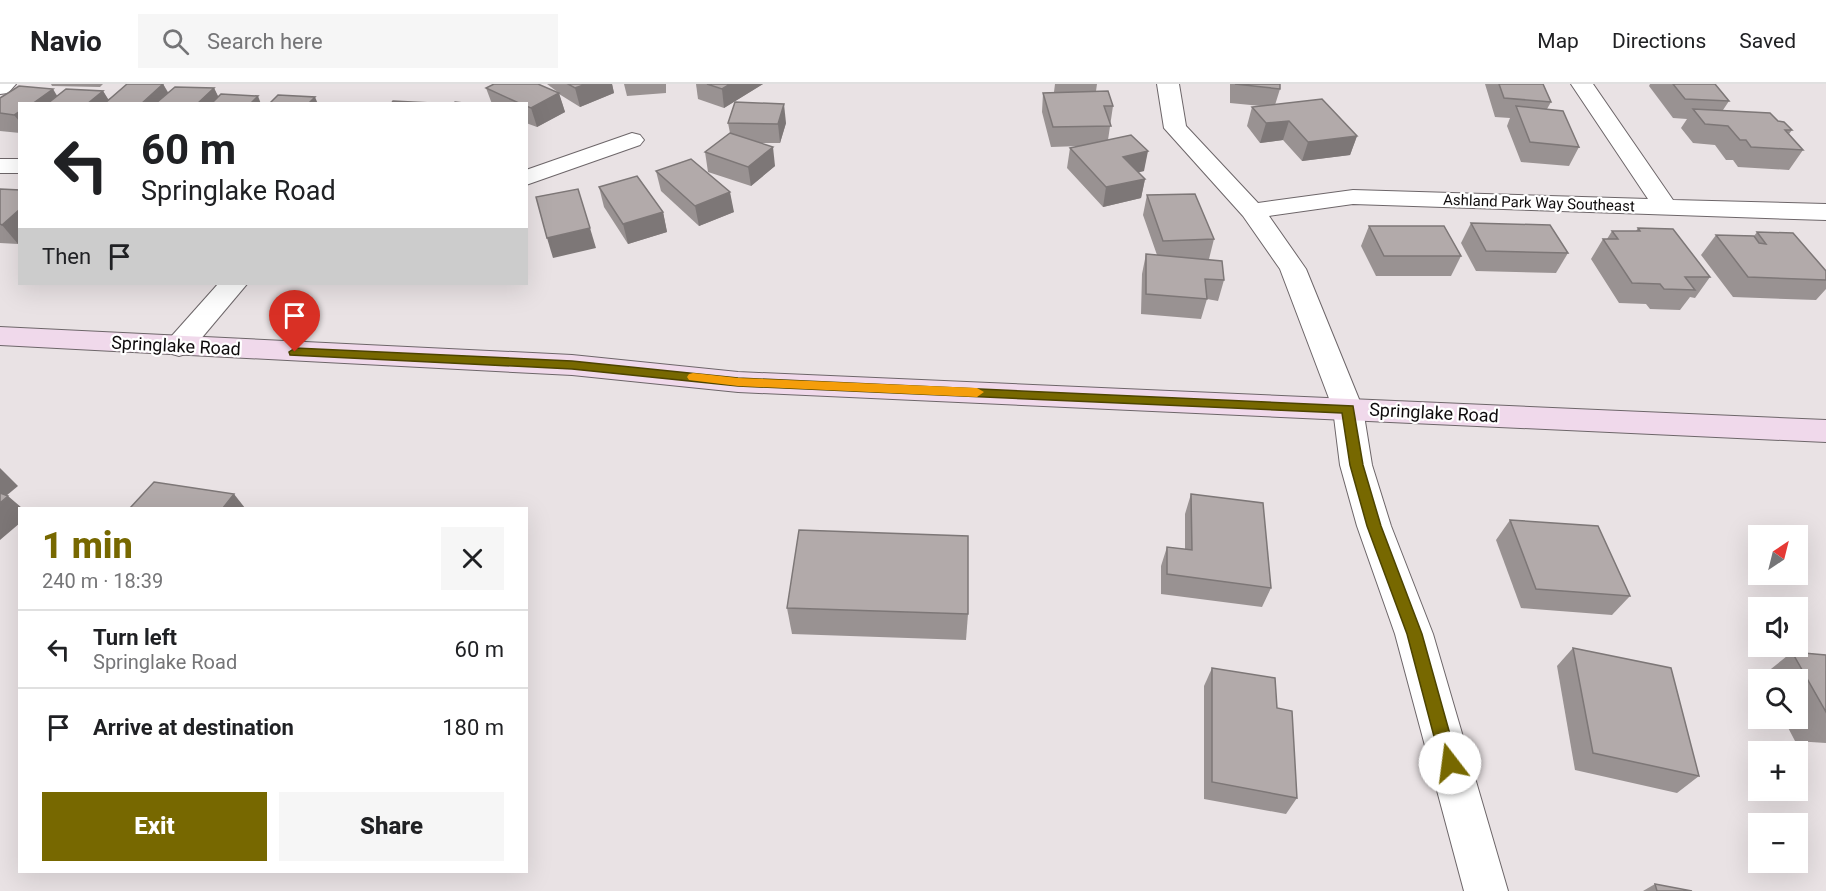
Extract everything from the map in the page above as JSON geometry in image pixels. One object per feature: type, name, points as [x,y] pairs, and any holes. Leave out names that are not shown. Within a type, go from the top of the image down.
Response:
[{"type":"street","points":[[0,88],[5,84]]},
{"type":"street","points":[[1168,84],[1175,128],[1252,211],[1293,269],[1348,409],[1356,465],[1374,526],[1414,634],[1486,891]]},
{"type":"street","points":[[1582,84],[1666,207]]},
{"type":"street","points":[[528,177],[632,140]]},
{"type":"street","points":[[0,166],[18,166]]},
{"type":"street","name":"Ashland Park Way Southeast","points":[[1252,211],[1353,198],[1826,212]]},
{"type":"street","points":[[179,346],[232,285]]},
{"type":"street","name":"Springlake Road","points":[[0,336],[572,365],[738,382],[1826,431]]},
{"type":"building","points":[[127,84],[163,84],[143,102],[106,102]]},
{"type":"building","points":[[494,84],[538,84],[559,93],[531,108],[528,107],[528,102],[517,102],[486,88]]},
{"type":"building","points":[[568,84],[586,84],[575,88]]},
{"type":"building","points":[[707,84],[730,84],[722,89]]},
{"type":"building","points":[[1235,84],[1280,84],[1280,89]]},
{"type":"building","points":[[1499,84],[1543,84],[1551,102],[1504,98]]},
{"type":"building","points":[[1673,84],[1715,84],[1729,101],[1685,99]]},
{"type":"building","points":[[19,86],[53,89],[35,102],[18,102],[18,112],[14,115],[0,113],[0,98]]},
{"type":"building","points":[[175,87],[214,88],[199,102],[157,102]]},
{"type":"building","points":[[66,89],[103,91],[89,102],[50,102]]},
{"type":"building","points":[[1108,91],[1113,106],[1104,106],[1111,126],[1053,127],[1043,93]]},
{"type":"building","points":[[221,94],[258,96],[252,102],[213,102]]},
{"type":"building","points":[[278,95],[315,97],[310,102],[271,102]]},
{"type":"building","points":[[1322,99],[1357,136],[1308,142],[1289,121],[1266,123],[1252,107]]},
{"type":"building","points":[[735,102],[784,104],[778,124],[728,123]]},
{"type":"building","points":[[1516,106],[1563,111],[1579,147],[1530,142]]},
{"type":"building","points":[[1693,109],[1770,113],[1792,130],[1785,130],[1803,150],[1751,147],[1746,140],[1740,140],[1728,126],[1705,124]]},
{"type":"building","points":[[730,133],[773,147],[748,167],[705,152]]},
{"type":"building","points":[[1131,135],[1148,151],[1123,157],[1145,179],[1106,187],[1070,148]]},
{"type":"building","points":[[691,159],[730,192],[695,206],[656,171]]},
{"type":"building","points":[[637,176],[663,212],[623,224],[599,187]]},
{"type":"building","points":[[0,189],[18,190],[18,211],[2,225],[0,224]]},
{"type":"building","points":[[578,189],[590,228],[547,238],[536,197]]},
{"type":"building","points":[[1195,194],[1214,239],[1163,241],[1147,195]]},
{"type":"building","points":[[1471,223],[1550,225],[1568,253],[1486,251]]},
{"type":"building","points":[[1369,226],[1444,226],[1461,256],[1384,256]]},
{"type":"building","points":[[1638,228],[1673,229],[1710,277],[1685,277],[1695,290],[1664,289],[1660,284],[1632,283],[1603,239],[1618,239],[1612,231],[1640,231]]},
{"type":"building","points":[[1757,232],[1793,233],[1826,271],[1826,280],[1748,277],[1716,235],[1754,236],[1759,243],[1766,244]]},
{"type":"building","points":[[1146,254],[1222,261],[1224,280],[1205,279],[1207,299],[1146,294]]},
{"type":"building","points":[[154,482],[234,494],[224,507],[131,507]]},
{"type":"building","points":[[0,493],[8,496],[0,503]]},
{"type":"building","points":[[1191,494],[1263,503],[1271,588],[1167,574],[1167,547],[1192,550]]},
{"type":"building","points":[[1510,520],[1598,526],[1630,596],[1536,589]]},
{"type":"building","points":[[799,530],[968,536],[968,614],[787,608]]},
{"type":"building","points":[[1573,648],[1671,668],[1699,776],[1593,753]]},
{"type":"building","points":[[1808,653],[1826,655],[1826,712],[1808,680],[1808,669],[1802,669],[1795,657],[1808,657]]},
{"type":"building","points":[[1212,668],[1275,678],[1277,708],[1292,711],[1297,798],[1212,782]]},
{"type":"building","points":[[1655,884],[1692,891],[1657,891]]},
{"type":"slow traffic","points":[[693,377],[738,382],[977,392]]},
{"type":"route","points":[[295,352],[572,365],[738,382],[1348,409],[1356,465],[1374,526],[1414,634],[1450,763]]}]
